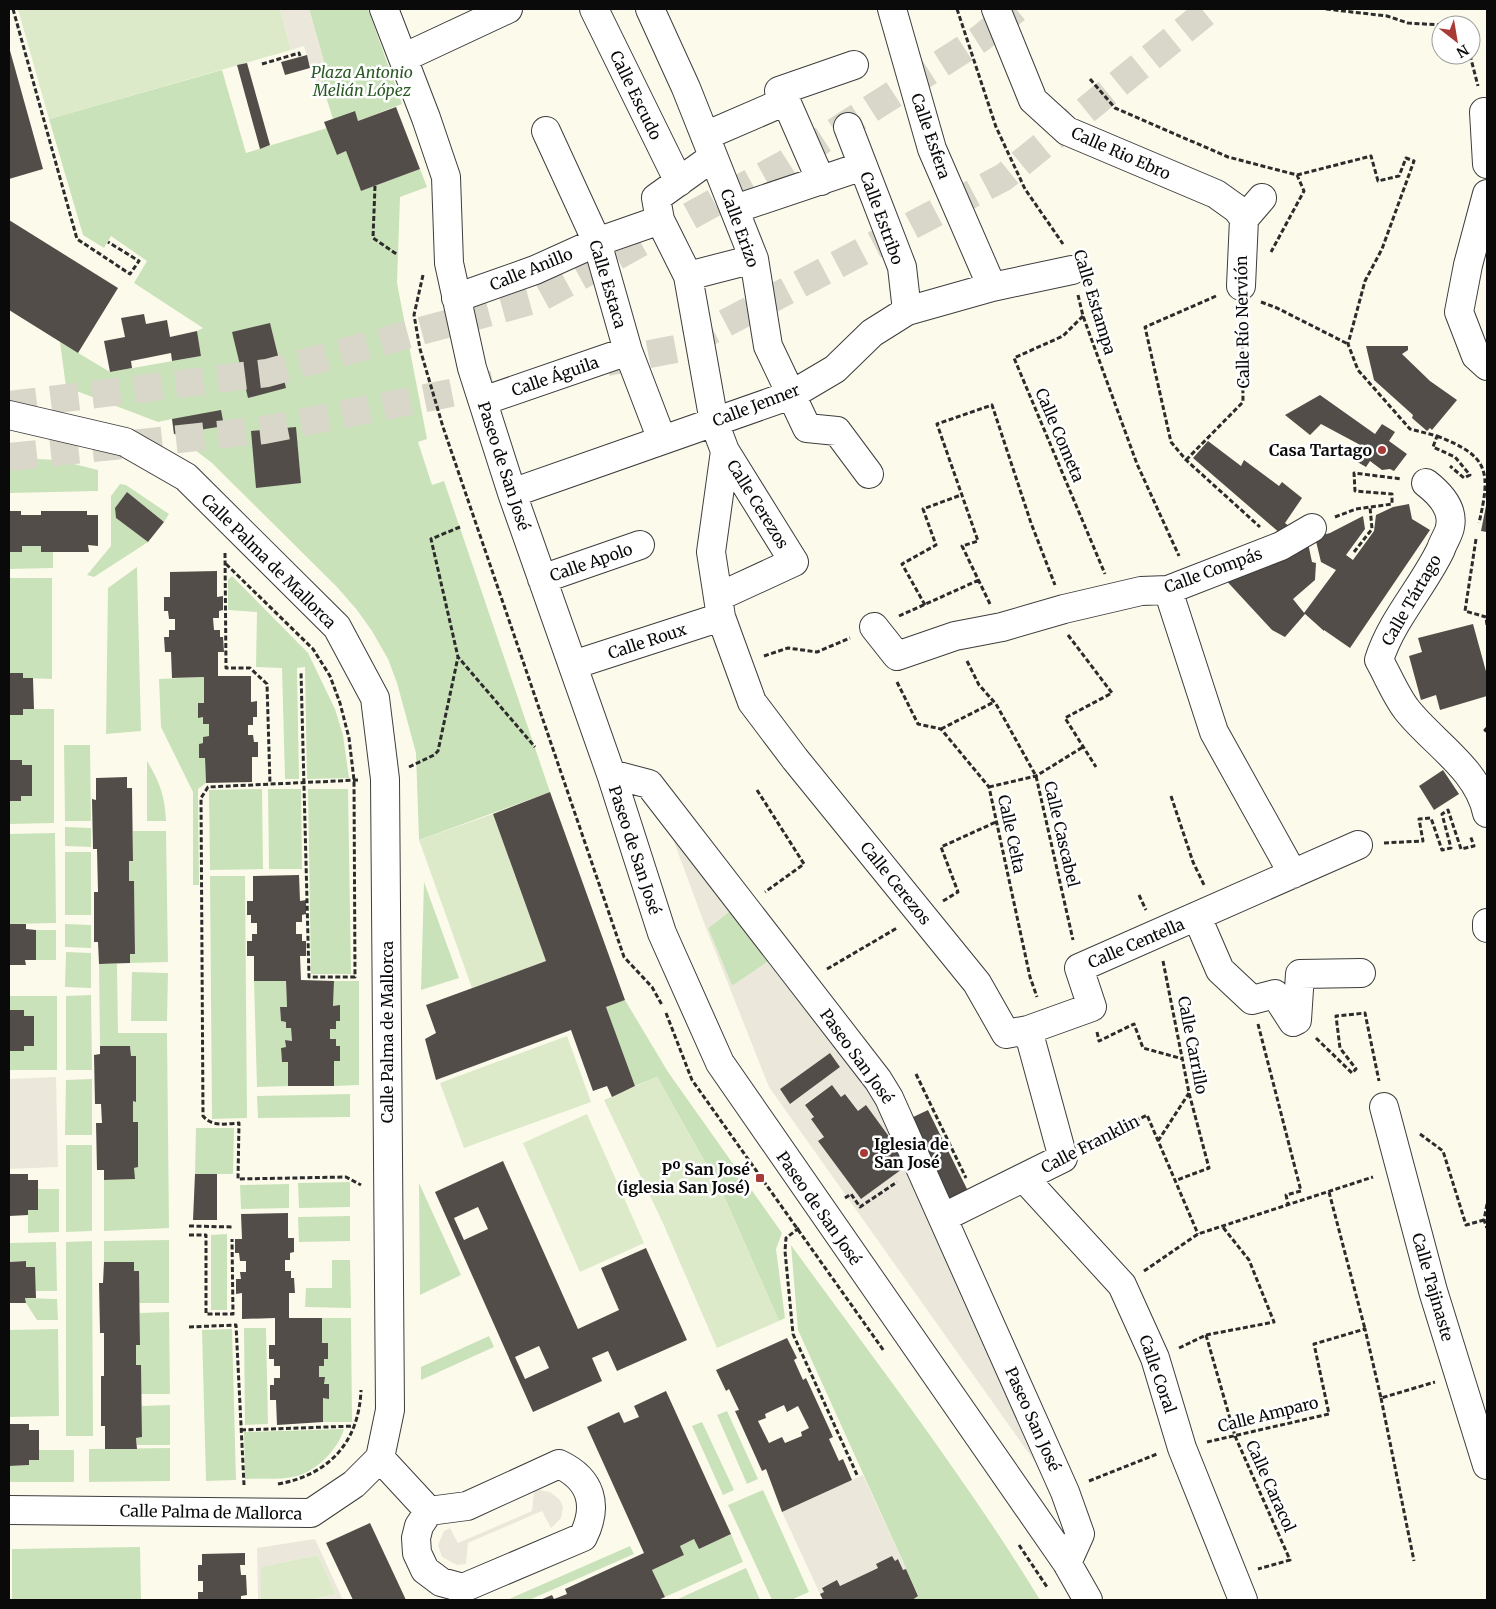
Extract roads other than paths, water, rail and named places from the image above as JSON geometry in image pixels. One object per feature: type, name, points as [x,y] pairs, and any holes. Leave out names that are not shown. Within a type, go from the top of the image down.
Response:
[{"type":"street","name":"Paseo de San José","points":[[384,9],[446,177],[449,263],[472,368],[512,494],[611,774],[662,933],[720,1063],[1067,1563],[1086,1599]]},
{"type":"street","points":[[403,58],[508,9]]},
{"type":"street","name":"Calle Escudo","points":[[594,9],[679,182]]},
{"type":"street","name":"Calle Erizo","points":[[650,9],[709,146],[754,259],[768,346],[807,428],[837,430],[869,474]]},
{"type":"street","name":"Calle Esfera","points":[[892,9],[932,149],[992,287]]},
{"type":"street","name":"Calle Rio Ebro","points":[[996,9],[1033,100],[1067,130],[1216,194],[1237,209],[1244,219]]},
{"type":"street","points":[[821,181],[786,101],[779,91],[854,65]]},
{"type":"street","points":[[660,220],[656,198],[679,182],[709,146],[786,101]]},
{"type":"street","points":[[1484,112],[1487,164]]},
{"type":"street","name":"Calle Estribo","points":[[848,127],[902,267],[907,311]]},
{"type":"street","name":"Calle Estaca","points":[[546,131],[597,242],[628,351],[662,440]]},
{"type":"street","points":[[735,209],[863,166]]},
{"type":"street","points":[[1487,194],[1468,265],[1459,312],[1476,356],[1487,366]]},
{"type":"street","points":[[1244,219],[1262,198]]},
{"type":"street","name":"Calle Río Nervión","points":[[1241,291],[1244,219]]},
{"type":"street","name":"Calle Anillo","points":[[456,298],[535,270],[597,242],[660,220]]},
{"type":"street","name":"Calle Cerezos","points":[[660,220],[688,276],[714,422],[725,451],[794,562],[719,607]]},
{"type":"street","points":[[688,276],[754,259]]},
{"type":"street","name":"Calle Jenner","points":[[512,494],[792,394],[835,370],[872,333],[907,311],[992,287],[1072,270]]},
{"type":"street","name":"Calle Águila","points":[[483,401],[628,351]]},
{"type":"street","name":"Calle Palma de Mallorca","points":[[9,415],[125,442],[186,477],[337,627],[375,698],[385,779],[390,1410],[380,1458],[354,1484],[311,1513],[9,1510]]},
{"type":"street","name":"Calle Cerezos","points":[[725,451],[711,552],[719,607],[752,702],[789,752],[977,983],[1006,1034],[1037,1027]]},
{"type":"street","name":"Calle Tártago","points":[[1414,481],[1441,495],[1447,508],[1450,527],[1433,565],[1385,640],[1379,660],[1407,710],[1464,771],[1485,800],[1478,821]]},
{"type":"street","name":"Calle Compás","points":[[874,627],[897,656],[955,636],[1002,628],[1064,609],[1179,585],[1281,546],[1312,528]]},
{"type":"street","name":"Calle Apolo","points":[[542,579],[640,545]]},
{"type":"street","points":[[1179,585],[1214,732],[1293,874]]},
{"type":"street","name":"Calle Roux","points":[[573,665],[719,607]]},
{"type":"street","name":"Paseo San José","points":[[611,774],[649,784],[878,1080],[889,1098],[1065,1492],[1080,1534],[1067,1563]]},
{"type":"street","name":"Calle Centella","points":[[1037,1027],[1092,1007],[1079,968],[1358,845]]},
{"type":"street","points":[[1206,913],[1220,970],[1252,1000],[1275,994],[1293,1022],[1297,1020],[1300,974],[1361,973]]},
{"type":"street","points":[[1487,923],[1487,928]]},
{"type":"street","name":"Calle Franklin","points":[[944,1218],[1063,1158],[1037,1027]]},
{"type":"street","name":"Calle Tajinaste","points":[[1384,1107],[1433,1291],[1487,1465]]},
{"type":"street","name":"Calle Coral","points":[[1024,1178],[1122,1285],[1155,1358],[1182,1448],[1238,1588]]},
{"type":"street","points":[[380,1458],[429,1511]]},
{"type":"street","points":[[558,1464],[569,1469],[583,1481],[590,1495],[592,1507],[589,1524],[583,1537],[462,1588],[441,1582],[425,1570],[417,1553],[416,1538],[418,1526],[429,1511],[467,1506],[558,1464]]},
{"type":"tunnel","points":[[9,405],[267,373],[538,299],[785,164],[981,38],[1016,9]]},
{"type":"tunnel","points":[[607,362],[676,349],[1004,177],[1210,9]]},
{"type":"tunnel","points":[[9,457],[264,430],[501,383]]},
{"type":"place","name":"Casa Tartago","points":[[1382,450]]},
{"type":"place","name":"Iglesia de San José","points":[[864,1153]]},
{"type":"place","name":"Pº San José (iglesia San José)","points":[[760,1178]]},
{"type":"park label","name":"Plaza Antonio Melián López","points":[[362,81]]}]
